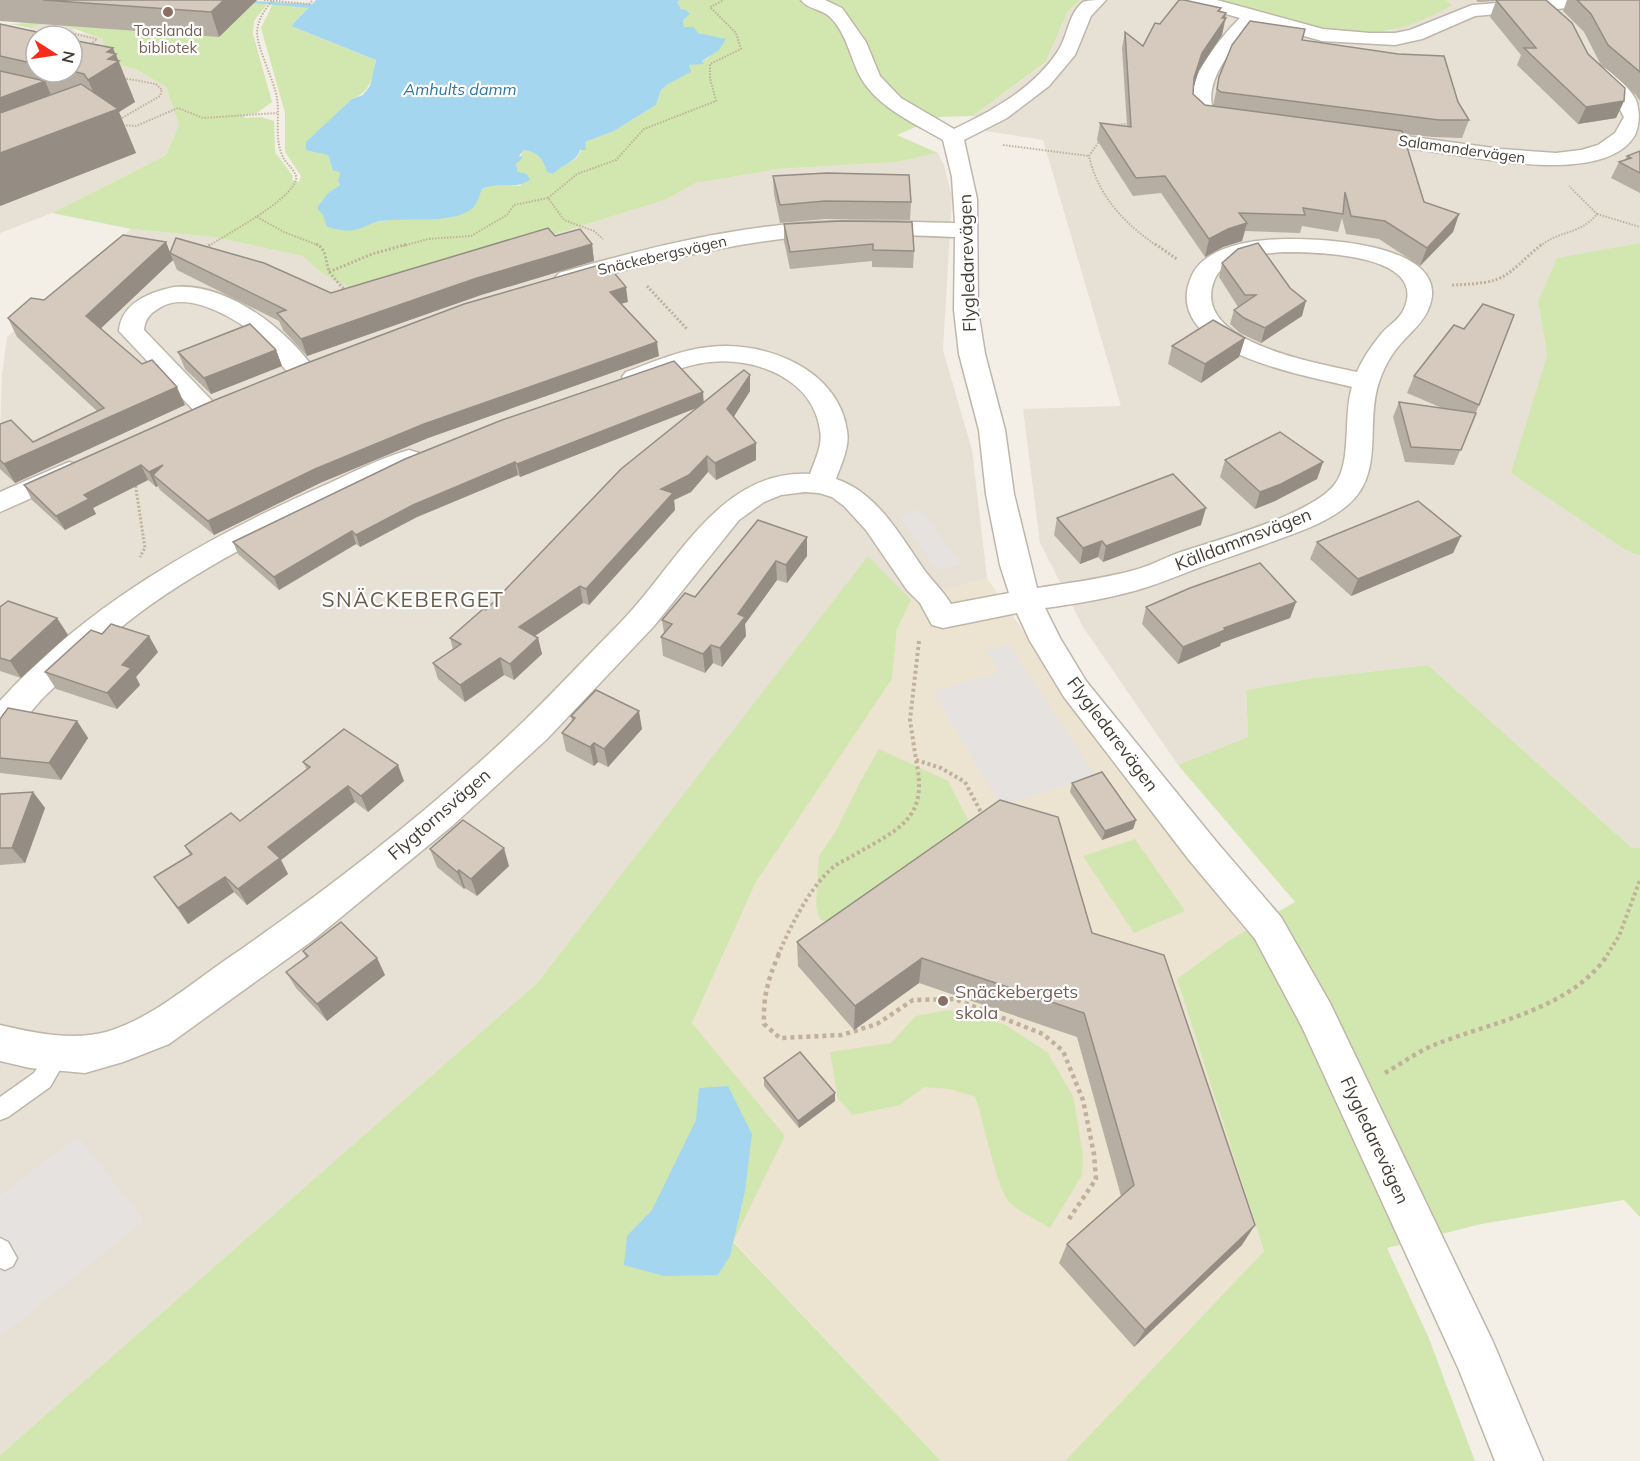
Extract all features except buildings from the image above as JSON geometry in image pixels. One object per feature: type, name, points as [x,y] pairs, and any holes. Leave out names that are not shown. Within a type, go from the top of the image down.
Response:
[{"type":"street","points":[[810,0],[835,12],[856,42],[871,78],[894,102],[954,140],[1015,104],[1054,69],[1067,53],[1080,15],[1097,0]]},
{"type":"street","points":[[1197,0],[1330,37],[1395,39],[1415,35],[1454,16],[1472,11],[1603,0]]},
{"type":"street","points":[[1540,4],[1561,23]]},
{"type":"street","points":[[1252,17],[1222,48],[1201,92],[1201,109],[1210,117],[1254,123]]},
{"type":"street","name":"Salamandervägen","points":[[1339,133],[1546,160],[1585,155],[1603,150],[1623,140],[1631,128],[1634,117],[1623,95],[1590,66],[1583,53]]},
{"type":"street","name":"Flygledarevägen","points":[[954,140],[963,177],[966,230],[966,310],[972,354],[992,430],[1000,494],[1015,565],[1026,600],[1046,641],[1075,689],[1202,850],[1268,928],[1316,1015],[1477,1358],[1519,1461]]},
{"type":"street","name":"Snäckebergsvägen","points":[[546,285],[670,250],[784,232],[842,229],[966,230]]},
{"type":"street","points":[[1365,382],[1260,354],[1235,344],[1207,319],[1197,301],[1199,283],[1203,276],[1221,258],[1250,248],[1286,243],[1334,247],[1368,253],[1396,262],[1411,273],[1421,286]]},
{"type":"street","name":"Källdammsvägen","points":[[1026,600],[1127,583],[1316,513],[1346,490],[1356,472],[1360,411],[1365,382],[1391,338],[1415,313],[1422,296],[1421,286]]},
{"type":"street","points":[[206,408],[131,332],[132,319],[137,313],[164,296],[182,294],[222,306],[259,326],[303,370]]},
{"type":"street","points":[[606,386],[710,354],[738,354],[767,360],[798,373],[816,389],[830,409],[834,433],[831,453],[821,483]]},
{"type":"street","points":[[0,725],[8,713],[91,633],[138,597],[186,566],[251,531],[430,450]]},
{"type":"street","points":[[0,503],[102,454]]},
{"type":"street","name":"Flygtornsvägen","points":[[0,1043],[30,1050],[85,1056],[155,1031],[299,930],[440,816],[535,729],[643,618],[729,513],[754,495],[776,486],[821,483],[842,491],[854,499],[876,523],[918,583],[931,597],[943,617],[984,606],[1026,600]]},
{"type":"lane","points":[[0,1110],[42,1080],[58,1054]]},
{"type":"path","points":[[264,0],[309,4],[313,0]]},
{"type":"path","points":[[329,272],[372,254],[428,239],[471,236],[507,215],[514,205],[548,198],[577,174],[616,160],[644,129],[716,101],[710,78],[710,64],[741,49],[736,33],[710,7],[724,0]]},
{"type":"path","points":[[197,253],[257,217],[283,196],[297,180],[283,157],[279,143],[277,98],[257,33],[263,11],[272,1]]},
{"type":"path","points":[[84,36],[97,39],[87,47]]},
{"type":"path","points":[[116,76],[156,84],[162,90],[160,96],[114,123],[125,126],[135,126],[175,108],[186,109],[195,116],[203,118],[277,113]]},
{"type":"path","points":[[1089,156],[1095,150],[1104,130],[1112,126],[1139,122]]},
{"type":"path","points":[[954,140],[1089,156]]},
{"type":"path","points":[[1089,156],[1093,177],[1130,226],[1203,276]]},
{"type":"path","points":[[1546,160],[1597,214],[1640,227]]},
{"type":"path","points":[[548,198],[564,220],[594,231],[626,262],[710,354]]},
{"type":"path","points":[[1421,286],[1491,282],[1504,278],[1551,238],[1582,230],[1597,214]]},
{"type":"path","points":[[257,217],[284,232],[320,246],[327,258],[329,272],[350,295]]},
{"type":"path","points":[[102,454],[134,473],[145,548],[124,589],[138,597]]},
{"type":"path","points":[[917,654],[910,720],[916,760],[922,779],[920,803],[904,825],[830,870],[809,896],[775,963],[763,999],[764,1024],[780,1038],[843,1035],[876,1024],[913,1000],[955,999],[1043,1034],[1064,1051],[1083,1100],[1094,1154],[1096,1179],[1069,1219]]},
{"type":"path","points":[[916,760],[940,768],[965,782],[986,822]]},
{"type":"path","points":[[1382,1076],[1432,1046],[1519,1017],[1562,995],[1600,966],[1619,936],[1640,880]]},
{"type":"shaded area","points":[[1080,0],[1219,0],[1247,10],[1341,32],[1389,31],[1426,19],[1453,4],[1446,0],[1640,0],[1640,243],[1557,259],[1538,301],[1547,355],[1512,473],[1624,549],[1640,556],[1640,848],[1631,847],[1428,665],[1307,679],[1246,690],[1248,737],[1178,765],[1083,627],[1040,543],[1023,409],[1121,406],[1043,140],[985,131],[973,116],[1046,63],[1068,11]]},
{"type":"shaded area","points":[[24,32],[24,84],[84,84],[84,34],[101,38],[105,47],[96,59],[135,69],[166,87],[179,125],[166,155],[52,213],[0,233],[0,47]]},
{"type":"shaded area","points":[[938,153],[944,165],[952,197],[943,350],[972,450],[987,578],[911,600],[868,557],[538,982],[0,1455],[0,433],[2,374],[7,337],[131,229],[214,237],[302,256],[323,274],[340,280],[413,278],[665,200],[696,183],[778,169],[897,162]]},
{"type":"shaded area","points":[[921,509],[961,564],[938,571],[899,516]]},
{"type":"shaded area","name":"Snäckebergets skola","points":[[987,578],[1111,761],[1246,932],[1230,940],[1177,979],[1264,1251],[1065,1461],[941,1461],[733,1241],[692,1023],[756,882],[892,679],[897,629],[911,600]]},
{"type":"shaded area","points":[[1009,644],[1096,775],[1001,806],[933,692],[999,672],[985,651]]},
{"type":"shaded area","points":[[78,1136],[144,1221],[0,1337],[0,1195]]},
{"type":"green space","points":[[680,0],[1080,0],[1068,11],[1046,62],[973,116],[939,117],[897,135],[938,153],[897,162],[778,169],[696,183],[665,200],[413,278],[367,296],[323,274],[302,256],[214,237],[131,229],[52,213],[166,155],[179,125],[166,87],[135,69],[96,59],[105,47],[101,38],[84,32],[84,24],[24,24],[24,27],[10,24],[29,23],[44,9],[219,37],[255,2],[268,3],[254,21],[253,34],[272,102],[257,113],[245,115],[244,118],[261,117],[274,121],[275,152],[293,176],[292,180],[299,182],[301,176],[285,152],[285,113],[261,28],[273,3],[310,6],[291,26],[376,60],[370,84],[352,99],[328,155],[333,171],[340,172],[338,181],[340,185],[328,193],[323,215],[339,230],[355,230],[376,222],[459,214],[478,197],[483,188],[490,185],[521,186],[516,164],[524,150],[536,154],[542,160],[547,172],[553,173],[576,158],[585,142],[614,131],[656,105],[661,90],[690,72],[689,65],[703,63],[702,61],[708,58],[725,40],[684,27],[681,9],[677,2]]},
{"type":"green space","points":[[1219,0],[1446,0],[1453,5],[1406,26],[1371,32],[1327,29],[1258,13]]},
{"type":"green space","points":[[1640,243],[1640,556],[1624,549],[1511,473],[1547,355],[1538,301],[1557,258]]},
{"type":"green space","points":[[868,556],[911,600],[897,629],[892,679],[756,882],[692,1023],[785,1136],[733,1242],[941,1461],[0,1461],[0,1455],[538,982]]},
{"type":"green space","points":[[1428,665],[1631,847],[1640,848],[1640,1217],[1624,1200],[1481,1224],[1387,1248],[1428,1336],[1475,1461],[1065,1461],[1264,1251],[1177,979],[1230,940],[1295,902],[1178,765],[1248,737],[1246,690],[1307,679]]},
{"type":"green space","points":[[879,749],[948,781],[969,822],[835,925],[820,919],[816,906],[819,856],[836,831]]},
{"type":"green space","points":[[1135,839],[1185,911],[1134,933],[1083,856]]},
{"type":"green space","points":[[948,1010],[1004,1024],[1047,1052],[1073,1096],[1083,1155],[1082,1175],[1050,1228],[1014,1207],[1005,1195],[995,1169],[975,1097],[950,1089],[924,1087],[900,1105],[853,1115],[838,1099],[830,1052],[891,1043],[916,1016]]},
{"type":"water","name":"Amhults damm","points":[[316,0],[680,0],[677,2],[681,9],[690,14],[683,20],[684,27],[694,27],[698,33],[726,39],[719,50],[702,61],[704,64],[689,65],[691,72],[661,90],[656,105],[614,131],[585,142],[586,150],[580,150],[576,158],[553,174],[547,172],[542,160],[536,154],[524,150],[519,156],[523,157],[516,164],[518,172],[527,174],[530,180],[519,185],[483,188],[476,204],[469,211],[448,218],[387,220],[351,231],[327,227],[323,215],[317,208],[328,193],[340,185],[338,181],[340,172],[333,171],[328,155],[306,150],[306,142],[352,99],[363,95],[370,86],[376,60],[291,26]]},
{"type":"water","points":[[728,1086],[752,1134],[745,1191],[730,1256],[718,1275],[664,1276],[624,1265],[627,1236],[652,1210],[696,1120],[699,1088]]},
{"type":"waterway","points":[[241,0],[311,6]]},
{"type":"place","name":"Torslanda bibliotek","points":[[168,12]]},
{"type":"place","name":"Snäckebergets skola","points":[[943,1001]]},
{"type":"district","name":"SNÄCKEBERGET","points":[[413,599]]}]
